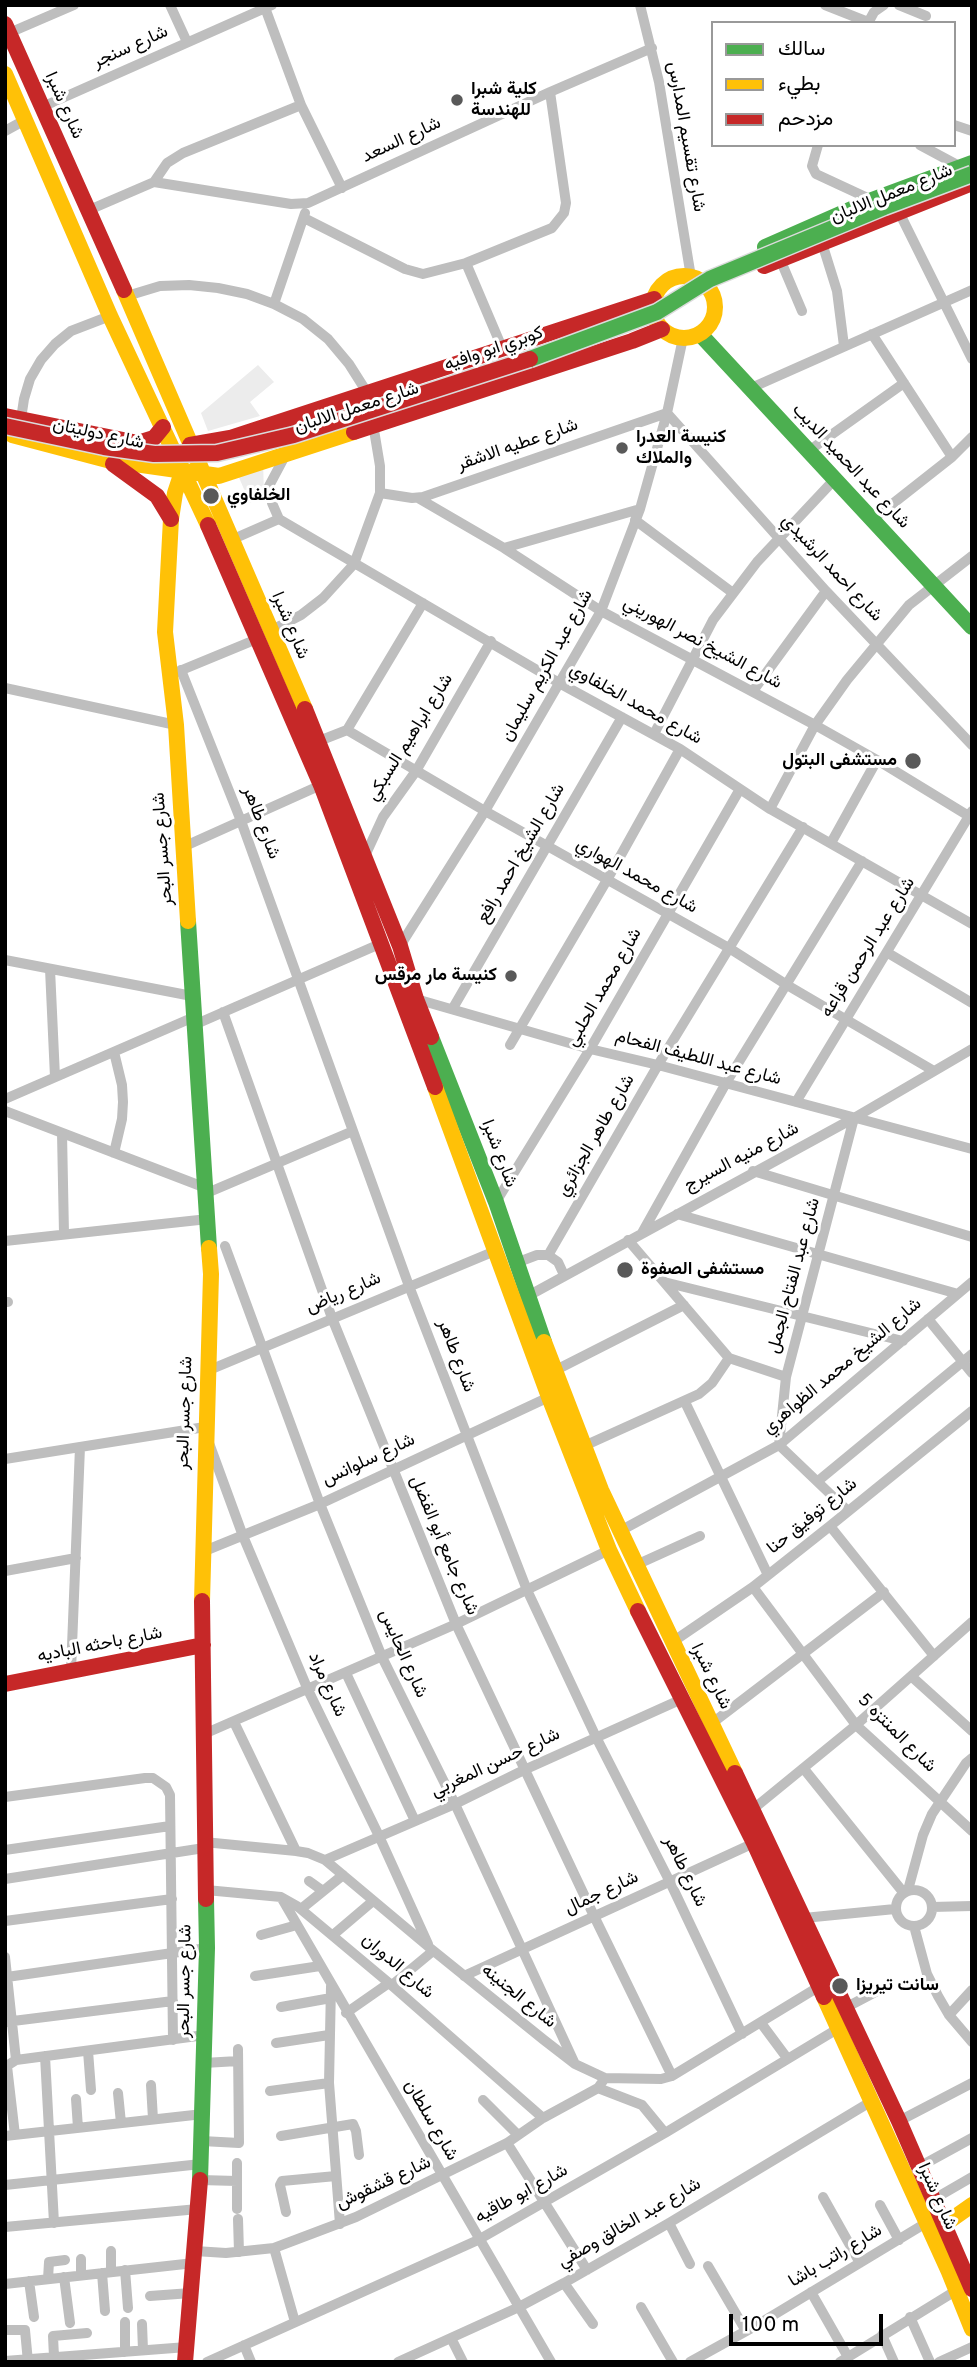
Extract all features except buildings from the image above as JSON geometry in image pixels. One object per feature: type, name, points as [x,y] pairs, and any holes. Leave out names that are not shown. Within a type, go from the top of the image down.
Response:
[{"type":"main road","name":"شارع شبرا","points":[[7,28],[127,296],[231,540],[264,635],[383,943],[549,1397],[609,1550],[754,1843],[926,2223],[956,2269]]},
{"type":"main road","name":"شارع شبرا","points":[[5,74],[110,316],[264,635],[319,741],[400,946],[416,999],[496,1202],[554,1371],[601,1490],[934,2199],[945,2224],[964,2289],[972,2329]]},
{"type":"main road","name":"شارع معمل الالبان","points":[[698,281],[872,200],[968,168]]},
{"type":"main road","name":"كوبري ابو وافيه","points":[[5,426],[104,447],[154,454],[217,453],[268,442],[477,377],[642,318],[657,312],[710,279],[884,207],[968,168]]},
{"type":"main road","name":"شارع معمل الالبان","points":[[698,281],[780,259],[972,183]]},
{"type":"main road","points":[[57,194],[70,196],[78,186]]},
{"type":"main road","points":[[78,240],[86,233],[97,232]]},
{"type":"main road","points":[[679,276],[698,281],[714,296],[715,312],[708,327],[700,334],[683,338],[674,336],[662,328],[655,317],[654,299],[659,289],[679,276]]},
{"type":"main road","name":"شارع معمل الالبان","points":[[190,445],[221,440],[368,394],[654,299]]},
{"type":"main road","name":"شارع معمل الالبان","points":[[183,469],[204,475],[233,473],[373,424],[632,341],[662,328]]},
{"type":"main road","name":"شارع عبد الحميد الديب","points":[[700,334],[810,450],[834,480],[970,621]]},
{"type":"main road","name":"شارع دوليتان","points":[[13,418],[138,443],[154,438],[163,427]]},
{"type":"main road","name":"شارع دوليتان","points":[[5,434],[107,460],[183,469]]},
{"type":"main road","points":[[107,460],[150,490],[161,501],[171,519]]},
{"type":"main road","name":"شارع جسر البحر","points":[[183,469],[171,519],[165,632],[176,672],[176,725],[183,847],[211,1274],[202,1552],[207,1948],[205,2063],[198,2209],[186,2354]]},
{"type":"main road","points":[[623,1580],[633,1579],[638,1568]]},
{"type":"main road","points":[[638,1612],[645,1606],[654,1604]]},
{"type":"main road","name":"شارع باحثه الباديه","points":[[5,1684],[203,1645]]},
{"type":"main road","points":[[945,2224],[972,2204]]},
{"type":"street","points":[[7,28],[74,5]]},
{"type":"street","points":[[170,5],[187,42]]},
{"type":"street","name":"شارع تقسيم المدارس","points":[[640,5],[652,48],[698,281]]},
{"type":"street","points":[[825,5],[865,21]]},
{"type":"street","points":[[869,21],[874,12],[884,5]]},
{"type":"street","points":[[899,5],[925,20],[932,5]]},
{"type":"street","points":[[267,6],[301,105],[342,188]]},
{"type":"street","name":"شارع سنجر","points":[[42,107],[267,6]]},
{"type":"street","name":"شارع السعد","points":[[155,182],[291,204],[308,203],[652,48]]},
{"type":"street","points":[[304,218],[414,273],[423,274],[466,263],[551,228],[564,213],[566,203],[550,92]]},
{"type":"street","points":[[89,210],[155,182],[167,163],[183,153],[301,105]]},
{"type":"street","points":[[5,131],[25,120]]},
{"type":"street","points":[[817,147],[812,166],[816,174],[872,200]]},
{"type":"street","points":[[924,147],[968,168]]},
{"type":"street","points":[[274,304],[308,203]]},
{"type":"street","points":[[898,212],[972,359]]},
{"type":"street","points":[[822,243],[837,290],[844,346]]},
{"type":"street","points":[[780,259],[802,311]]},
{"type":"street","points":[[466,263],[503,350]]},
{"type":"street","points":[[127,296],[160,286],[189,285],[247,294],[274,304],[303,319],[328,339],[349,364],[368,394]]},
{"type":"street","points":[[751,388],[972,290]]},
{"type":"street","points":[[13,418],[41,360],[55,344],[71,331],[110,316]]},
{"type":"street","points":[[872,334],[951,457]]},
{"type":"street","name":"شارع عبد الكريم سليمان","points":[[400,946],[485,811],[601,611],[638,515],[667,413],[683,338]]},
{"type":"street","points":[[810,450],[904,383]]},
{"type":"street","name":"شارع عطيه الاشقر","points":[[380,493],[418,498],[667,413]]},
{"type":"street","name":"شارع احمد الرشيدي","points":[[667,413],[826,592],[972,745]]},
{"type":"street","points":[[176,672],[264,635],[301,615],[323,598],[354,564],[380,493],[380,466],[373,424]]},
{"type":"street","points":[[872,520],[972,437]]},
{"type":"street","points":[[231,540],[279,519],[269,486],[286,453]]},
{"type":"street","points":[[654,734],[713,620],[757,562],[834,480]]},
{"type":"street","name":"شارع الشيخ نصر الهوريني","points":[[418,498],[504,548],[601,611],[815,725],[970,815]]},
{"type":"street","points":[[504,548],[638,515],[733,593]]},
{"type":"street","name":"شارع محمد الخلفاوي","points":[[279,519],[561,684],[680,749],[770,809],[972,924]]},
{"type":"street","points":[[770,809],[815,725],[876,644],[909,605],[972,556]]},
{"type":"street","points":[[753,691],[826,592]]},
{"type":"street","points":[[319,741],[348,730],[423,603]]},
{"type":"street","name":"شارع ابراهيم السبكي","points":[[365,856],[383,817],[416,771],[491,642]]},
{"type":"street","name":"شارع طاهر","points":[[176,672],[241,821],[409,1286],[527,1590],[742,2034]]},
{"type":"street","points":[[5,688],[176,725]]},
{"type":"street","name":"شارع الشيخ احمد رافع","points":[[453,1008],[622,718]]},
{"type":"street","name":"شارع محمد الهواري","points":[[348,730],[546,846],[729,948],[934,1071]]},
{"type":"street","points":[[510,1045],[680,749]]},
{"type":"street","points":[[831,843],[877,760]]},
{"type":"street","points":[[183,847],[321,785]]},
{"type":"street","name":"شارع محمد الحلبي","points":[[496,1202],[590,1049],[740,789]]},
{"type":"street","name":"شارع عبد الرحمن قراعه","points":[[796,1102],[970,815]]},
{"type":"street","name":"شارع طاهر الجزائري","points":[[548,1255],[658,1065],[803,827]]},
{"type":"street","points":[[642,1233],[726,1083],[862,861]]},
{"type":"street","points":[[5,1099],[114,1052],[223,1012],[383,943]]},
{"type":"street","points":[[888,953],[972,1003]]},
{"type":"street","points":[[5,960],[192,996]]},
{"type":"street","points":[[50,968],[55,1077]]},
{"type":"street","name":"شارع عبد اللطيف الفحام","points":[[416,999],[590,1049],[972,1150]]},
{"type":"street","name":"شارع جامع أبو الفضل","points":[[223,1012],[332,1318],[456,1624],[672,2076]]},
{"type":"street","name":"شارع منيه السيرج","points":[[528,1296],[854,1118],[972,1049]]},
{"type":"street","points":[[114,1052],[123,1102],[114,1153]]},
{"type":"street","points":[[5,1111],[206,1191],[353,1131]]},
{"type":"street","name":"شارع عبد الفتاح الجمل","points":[[779,1445],[786,1377],[854,1118]]},
{"type":"street","points":[[62,1133],[64,1234]]},
{"type":"street","points":[[753,1171],[972,1237]]},
{"type":"street","points":[[677,1214],[958,1294]]},
{"type":"street","points":[[5,1241],[208,1219]]},
{"type":"street","points":[[628,1240],[729,1358],[786,1377]]},
{"type":"street","name":"شارع الحايس","points":[[225,1246],[320,1503],[382,1657],[576,2064]]},
{"type":"street","name":"شارع رياض","points":[[207,1371],[495,1251]]},
{"type":"street","points":[[516,1263],[537,1255],[548,1255],[558,1262],[564,1275]]},
{"type":"street","points":[[664,1282],[903,1341]]},
{"type":"street","name":"شارع الشيخ محمد الظواهري","points":[[620,1531],[779,1445],[972,1282]]},
{"type":"street","points":[[554,1371],[684,1305]]},
{"type":"street","points":[[928,1319],[967,1357],[972,1373]]},
{"type":"street","points":[[818,1481],[967,1357]]},
{"type":"street","points":[[584,1446],[699,1394],[712,1383],[729,1358]]},
{"type":"street","name":"شارع سلوانس","points":[[202,1552],[320,1503],[549,1397]]},
{"type":"street","points":[[685,1402],[768,1575]]},
{"type":"street","name":"شارع توفيق حنا","points":[[671,1643],[753,1587],[972,1411]]},
{"type":"street","points":[[5,1459],[205,1429]]},
{"type":"street","name":"شارع مراد","points":[[205,1429],[243,1536],[308,1690],[431,1950]]},
{"type":"street","points":[[779,1445],[848,1511]]},
{"type":"street","points":[[71,1671],[80,1447]]},
{"type":"street","points":[[830,1527],[934,1656]]},
{"type":"street","points":[[638,1568],[701,1535]]},
{"type":"street","points":[[204,1734],[456,1624],[609,1550]]},
{"type":"street","points":[[5,1571],[76,1558]]},
{"type":"street","name":"شارع المنتزه 5","points":[[753,1587],[856,1725],[972,1831]]},
{"type":"street","points":[[711,1724],[884,1592]]},
{"type":"street","points":[[752,1810],[969,1628]]},
{"type":"street","points":[[346,1673],[415,1821]]},
{"type":"street","points":[[911,1676],[972,1731]]},
{"type":"street","name":"شارع حسن المغربي","points":[[325,1860],[682,1699]]},
{"type":"street","points":[[234,1722],[296,1851]]},
{"type":"street","points":[[906,1891],[923,1835],[940,1801],[972,1758]]},
{"type":"street","points":[[804,1769],[906,1891]]},
{"type":"street","points":[[5,1797],[145,1778],[161,1782],[170,1795],[173,2040]]},
{"type":"street","points":[[5,1850],[170,1826]]},
{"type":"street","name":"شارع جمال","points":[[464,1976],[754,1843]]},
{"type":"street","name":"شارع الجنينه","points":[[5,1878],[171,1853],[204,1845],[296,1851],[325,1860],[431,1950],[602,2083],[672,2076],[820,1986]]},
{"type":"street","points":[[301,1909],[343,1875]]},
{"type":"street","points":[[309,1881],[323,1891]]},
{"type":"street","points":[[916,1889],[924,1892],[932,1907],[927,1920],[914,1926],[903,1923],[895,1909],[897,1899],[906,1891],[916,1889]]},
{"type":"street","name":"شارع الدوران","points":[[205,1890],[281,1897],[301,1909],[544,2118]]},
{"type":"street","name":"شارع سلطان","points":[[281,1897],[320,1966],[331,1992],[346,2013],[551,2362]]},
{"type":"street","points":[[5,1922],[172,1899]]},
{"type":"street","points":[[333,1935],[373,1901]]},
{"type":"street","points":[[932,1907],[972,1906]]},
{"type":"street","points":[[804,1918],[895,1909]]},
{"type":"street","points":[[261,1935],[297,1925]]},
{"type":"street","points":[[914,1926],[927,1974],[949,2015],[972,2042]]},
{"type":"street","points":[[6,1974],[207,1948]]},
{"type":"street","points":[[346,2013],[391,1984],[431,1950]]},
{"type":"street","points":[[5,1957],[10,2136],[203,2114]]},
{"type":"street","points":[[255,1976],[320,1966]]},
{"type":"street","points":[[845,2008],[881,1989]]},
{"type":"street","points":[[949,2015],[972,1990]]},
{"type":"street","points":[[281,2007],[331,1992],[329,2083],[340,2224]]},
{"type":"street","points":[[8,2021],[173,2001]]},
{"type":"street","points":[[761,2023],[788,2058]]},
{"type":"street","name":"شارع ابو طاقيه","points":[[206,2362],[478,2240],[665,2133],[839,2028]]},
{"type":"street","points":[[9,2064],[45,2056],[205,2035]]},
{"type":"street","points":[[276,2043],[329,2035]]},
{"type":"street","points":[[202,2141],[239,2143],[238,2049]]},
{"type":"street","points":[[88,2051],[91,2090]]},
{"type":"street","points":[[45,2056],[54,2223]]},
{"type":"street","points":[[205,2063],[238,2061]]},
{"type":"street","points":[[270,2091],[329,2083]]},
{"type":"street","points":[[602,2083],[642,2105],[665,2133]]},
{"type":"street","name":"شارع قشقوش","points":[[5,2284],[274,2248],[340,2224],[442,2176],[507,2143],[602,2083]]},
{"type":"street","points":[[899,2121],[972,2083]]},
{"type":"street","points":[[151,2085],[153,2119]]},
{"type":"street","points":[[118,2093],[121,2123]]},
{"type":"street","points":[[76,2099],[78,2128]]},
{"type":"street","points":[[483,2101],[518,2135]]},
{"type":"street","name":"شارع عبد الخالق وصفي","points":[[405,2360],[565,2283],[872,2101]]},
{"type":"street","points":[[281,2136],[353,2124],[359,2155]]},
{"type":"street","points":[[919,2167],[972,2138]]},
{"type":"street","points":[[507,2143],[587,2270]]},
{"type":"street","points":[[237,2163],[239,2252]]},
{"type":"street","points":[[5,2185],[200,2172],[237,2181]]},
{"type":"street","points":[[286,2212],[280,2185],[282,2181],[336,2176]]},
{"type":"street","points":[[934,2199],[972,2177]]},
{"type":"street","points":[[822,2197],[860,2263]]},
{"type":"street","points":[[880,2205],[899,2240]]},
{"type":"street","points":[[5,2227],[198,2209]]},
{"type":"street","points":[[669,2223],[690,2264]]},
{"type":"street","name":"شارع راتب باشا","points":[[690,2362],[926,2223]]},
{"type":"street","points":[[274,2248],[295,2322]]},
{"type":"street","points":[[105,2311],[111,2251]]},
{"type":"street","points":[[81,2259],[81,2275]]},
{"type":"street","points":[[48,2279],[49,2262],[65,2260]]},
{"type":"street","points":[[708,2266],[746,2331]]},
{"type":"street","points":[[125,2270],[128,2308]]},
{"type":"street","points":[[64,2277],[70,2323]]},
{"type":"street","points":[[29,2281],[34,2317]]},
{"type":"street","points":[[565,2283],[593,2324]]},
{"type":"street","points":[[811,2292],[844,2359],[910,2318],[964,2289]]},
{"type":"street","points":[[150,2296],[191,2293]]},
{"type":"street","points":[[641,2307],[674,2362]]},
{"type":"street","points":[[910,2318],[930,2362]]},
{"type":"street","points":[[119,2355],[125,2322]]},
{"type":"street","points":[[142,2324],[143,2350]]},
{"type":"street","points":[[5,2330],[23,2329],[28,2361]]},
{"type":"street","points":[[59,2359],[53,2336],[87,2333]]},
{"type":"street","points":[[882,2335],[894,2362]]},
{"type":"street","points":[[451,2338],[463,2362]]},
{"type":"street","points":[[244,2345],[251,2362]]},
{"type":"street","points":[[939,2362],[972,2347]]},
{"type":"street","points":[[5,2361],[95,2358],[143,2350],[186,2354]]},
{"type":"shaded area","points":[[258,365],[274,382],[250,402],[260,416],[208,431],[201,413]]},
{"type":"shaded area","points":[[263,458],[264,498],[250,503],[234,466]]},
{"type":"traffic: fast","points":[[765,247],[872,200],[972,163]]},
{"type":"traffic: fast","points":[[530,359],[657,312],[710,279],[884,207],[972,174]]},
{"type":"traffic: fast","points":[[700,334],[972,627]]},
{"type":"traffic: fast","points":[[188,921],[209,1248]]},
{"type":"traffic: fast","points":[[431,1037],[496,1202],[544,1342]]},
{"type":"traffic: fast","points":[[200,2180],[206,1899]]},
{"type":"traffic: slow","points":[[5,74],[110,316],[208,525]]},
{"type":"traffic: slow","points":[[684,276],[696,278],[706,285],[713,295],[715,307],[713,319],[706,329],[696,336],[684,338],[672,336],[662,329],[655,319],[653,307],[655,295],[662,285],[672,278],[684,276]]},
{"type":"traffic: slow","points":[[124,290],[305,709]]},
{"type":"traffic: slow","points":[[12,435],[107,460],[219,476],[354,432]]},
{"type":"traffic: slow","points":[[183,469],[175,493],[171,519],[165,632],[176,725],[188,921]]},
{"type":"traffic: slow","points":[[435,1087],[549,1397],[609,1550],[638,1611]]},
{"type":"traffic: slow","points":[[202,1601],[211,1274],[209,1248]]},
{"type":"traffic: slow","points":[[544,1342],[601,1490],[735,1773]]},
{"type":"traffic: slow","points":[[824,1997],[949,2272],[972,2329]]},
{"type":"traffic: slow","points":[[945,2224],[972,2205]]},
{"type":"traffic: jam","points":[[5,24],[124,290]]},
{"type":"traffic: jam","points":[[764,266],[972,183]]},
{"type":"traffic: jam","points":[[190,445],[230,438],[654,299]]},
{"type":"traffic: jam","points":[[354,432],[662,329]]},
{"type":"traffic: jam","points":[[5,426],[104,447],[154,454],[217,453],[294,435],[530,359]]},
{"type":"traffic: jam","points":[[5,416],[138,443],[154,438],[163,427]]},
{"type":"traffic: jam","points":[[113,464],[157,496],[171,519]]},
{"type":"traffic: jam","points":[[208,525],[321,785],[435,1087]]},
{"type":"traffic: jam","points":[[305,709],[400,946],[431,1037]]},
{"type":"traffic: jam","points":[[202,1601],[206,1899]]},
{"type":"traffic: jam","points":[[638,1611],[754,1843],[824,1997]]},
{"type":"traffic: jam","points":[[5,1684],[203,1645]]},
{"type":"traffic: jam","points":[[735,1773],[899,2121],[972,2289]]},
{"type":"traffic: jam","points":[[185,2362],[200,2180]]},
{"type":"place","name":"كلية شبرا للهندسة","points":[[457,100]]},
{"type":"place","name":"كنيسة العدرا والملاك","points":[[622,448]]},
{"type":"place","name":"الخلفاوي","points":[[211,496]]},
{"type":"place","name":"مستشفى البتول","points":[[913,761]]},
{"type":"place","name":"كنيسة مار مرقس","points":[[511,976]]},
{"type":"place","name":"مستشفى الصفوة","points":[[625,1270]]},
{"type":"place","name":"سانت تيريزا","points":[[840,1986]]}]
